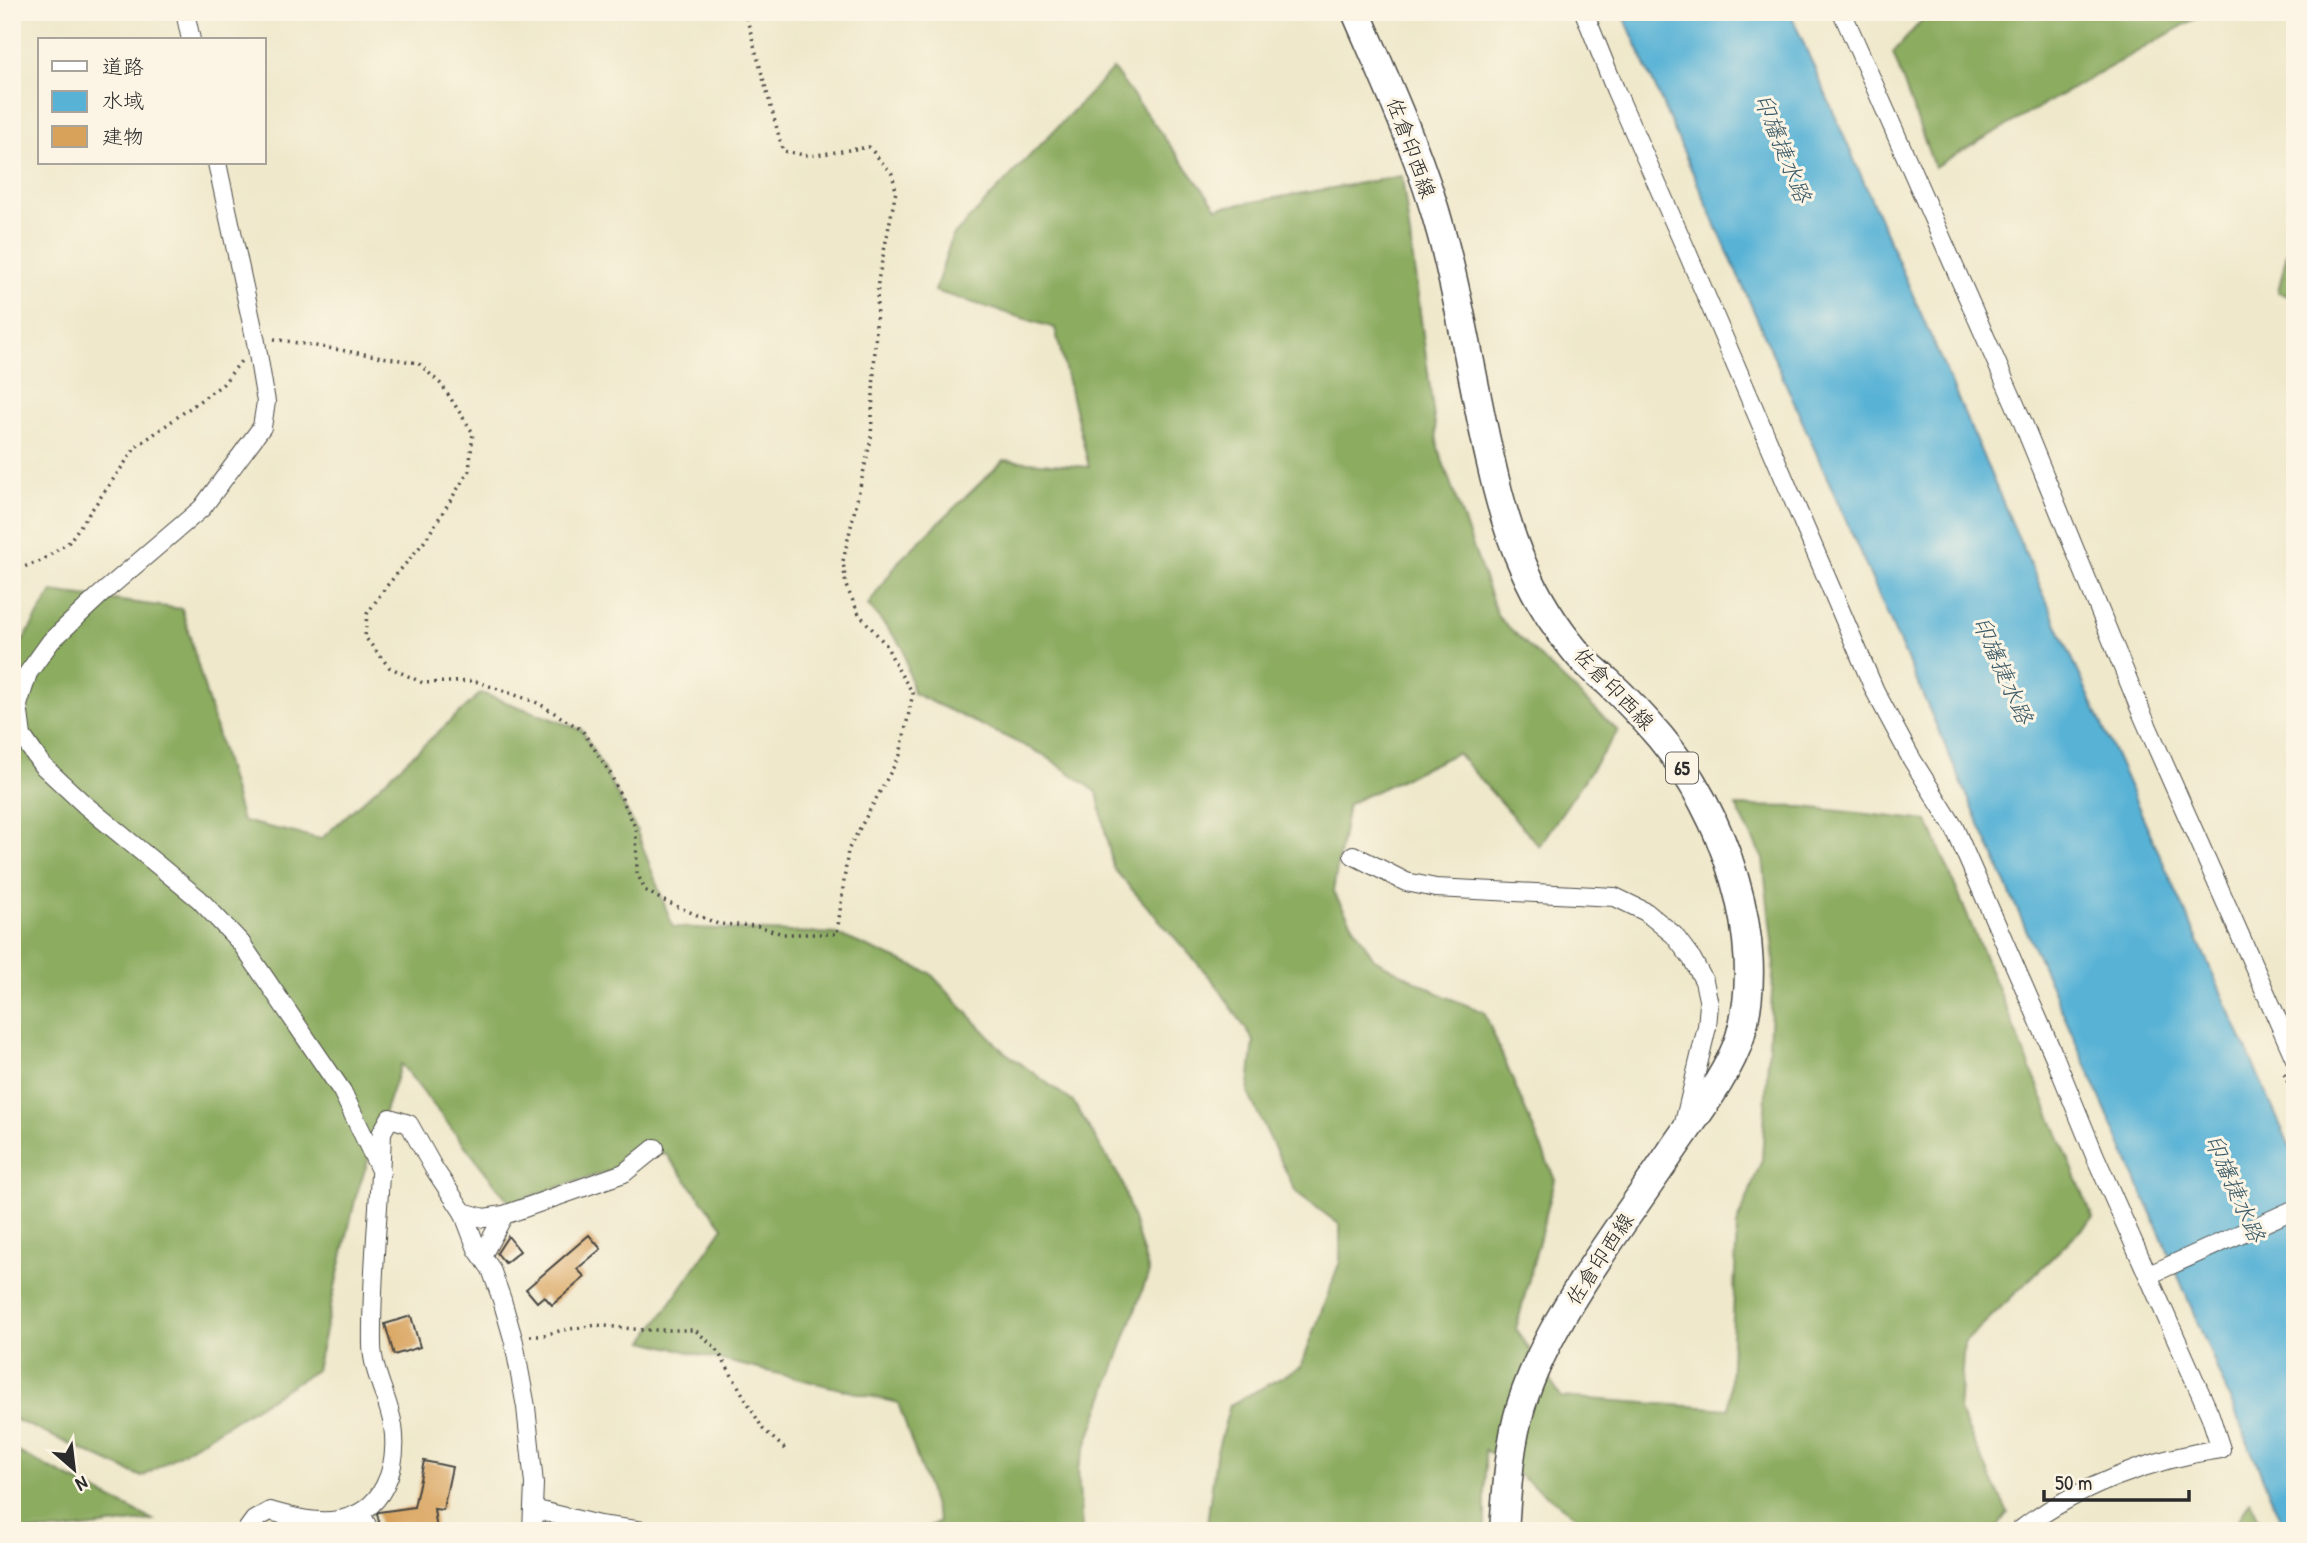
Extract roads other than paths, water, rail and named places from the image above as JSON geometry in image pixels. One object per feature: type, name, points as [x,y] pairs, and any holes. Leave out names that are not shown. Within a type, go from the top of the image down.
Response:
[{"type":"main road","name":"佐倉印西線","points":[[1356,12],[1410,143],[1441,230],[1501,505],[1522,565],[1542,603],[1578,654],[1661,739],[1696,790],[1724,846],[1743,913],[1748,958],[1747,998],[1740,1039],[1718,1082],[1578,1292],[1545,1349],[1521,1406],[1507,1472],[1504,1531]]},
{"type":"street","points":[[185,12],[191,38]]},
{"type":"street","points":[[1584,12],[1875,691],[1911,758],[1954,827],[2056,1058],[2095,1157],[2210,1415],[2221,1449],[2198,1452],[2141,1467],[2047,1511],[2019,1531]]},
{"type":"street","points":[[1842,12],[2021,418],[2143,714],[2295,1059]]},
{"type":"street","points":[[217,164],[256,342],[266,401],[262,427],[202,508],[99,596],[20,670],[18,705],[22,736],[42,765],[85,805],[199,899],[241,943],[342,1091],[381,1172]]},
{"type":"street","points":[[1353,855],[1406,882],[1436,888],[1615,897],[1646,912],[1674,935],[1704,981],[1709,1004],[1707,1027],[1679,1140]]},
{"type":"street","points":[[246,1531],[254,1520],[270,1511],[303,1520],[336,1521],[362,1514],[386,1484],[393,1462],[393,1427],[372,1352],[371,1297],[382,1132],[390,1118],[409,1124],[463,1212],[477,1249],[491,1269],[514,1342],[526,1407],[534,1485],[533,1531]]},
{"type":"street","points":[[463,1212],[484,1218],[504,1215],[624,1173],[655,1148]]},
{"type":"street","points":[[2149,1275],[2295,1209]]},
{"type":"street","points":[[482,1256],[504,1215]]},
{"type":"street","points":[[533,1509],[599,1525],[644,1531]]},
{"type":"street","points":[[362,1514],[370,1531]]},
{"type":"water","name":"印旛捷水路","points":[[1622,12],[1790,12],[2018,537],[2295,1158],[2295,1531],[2285,1531],[2166,1247]]}]
